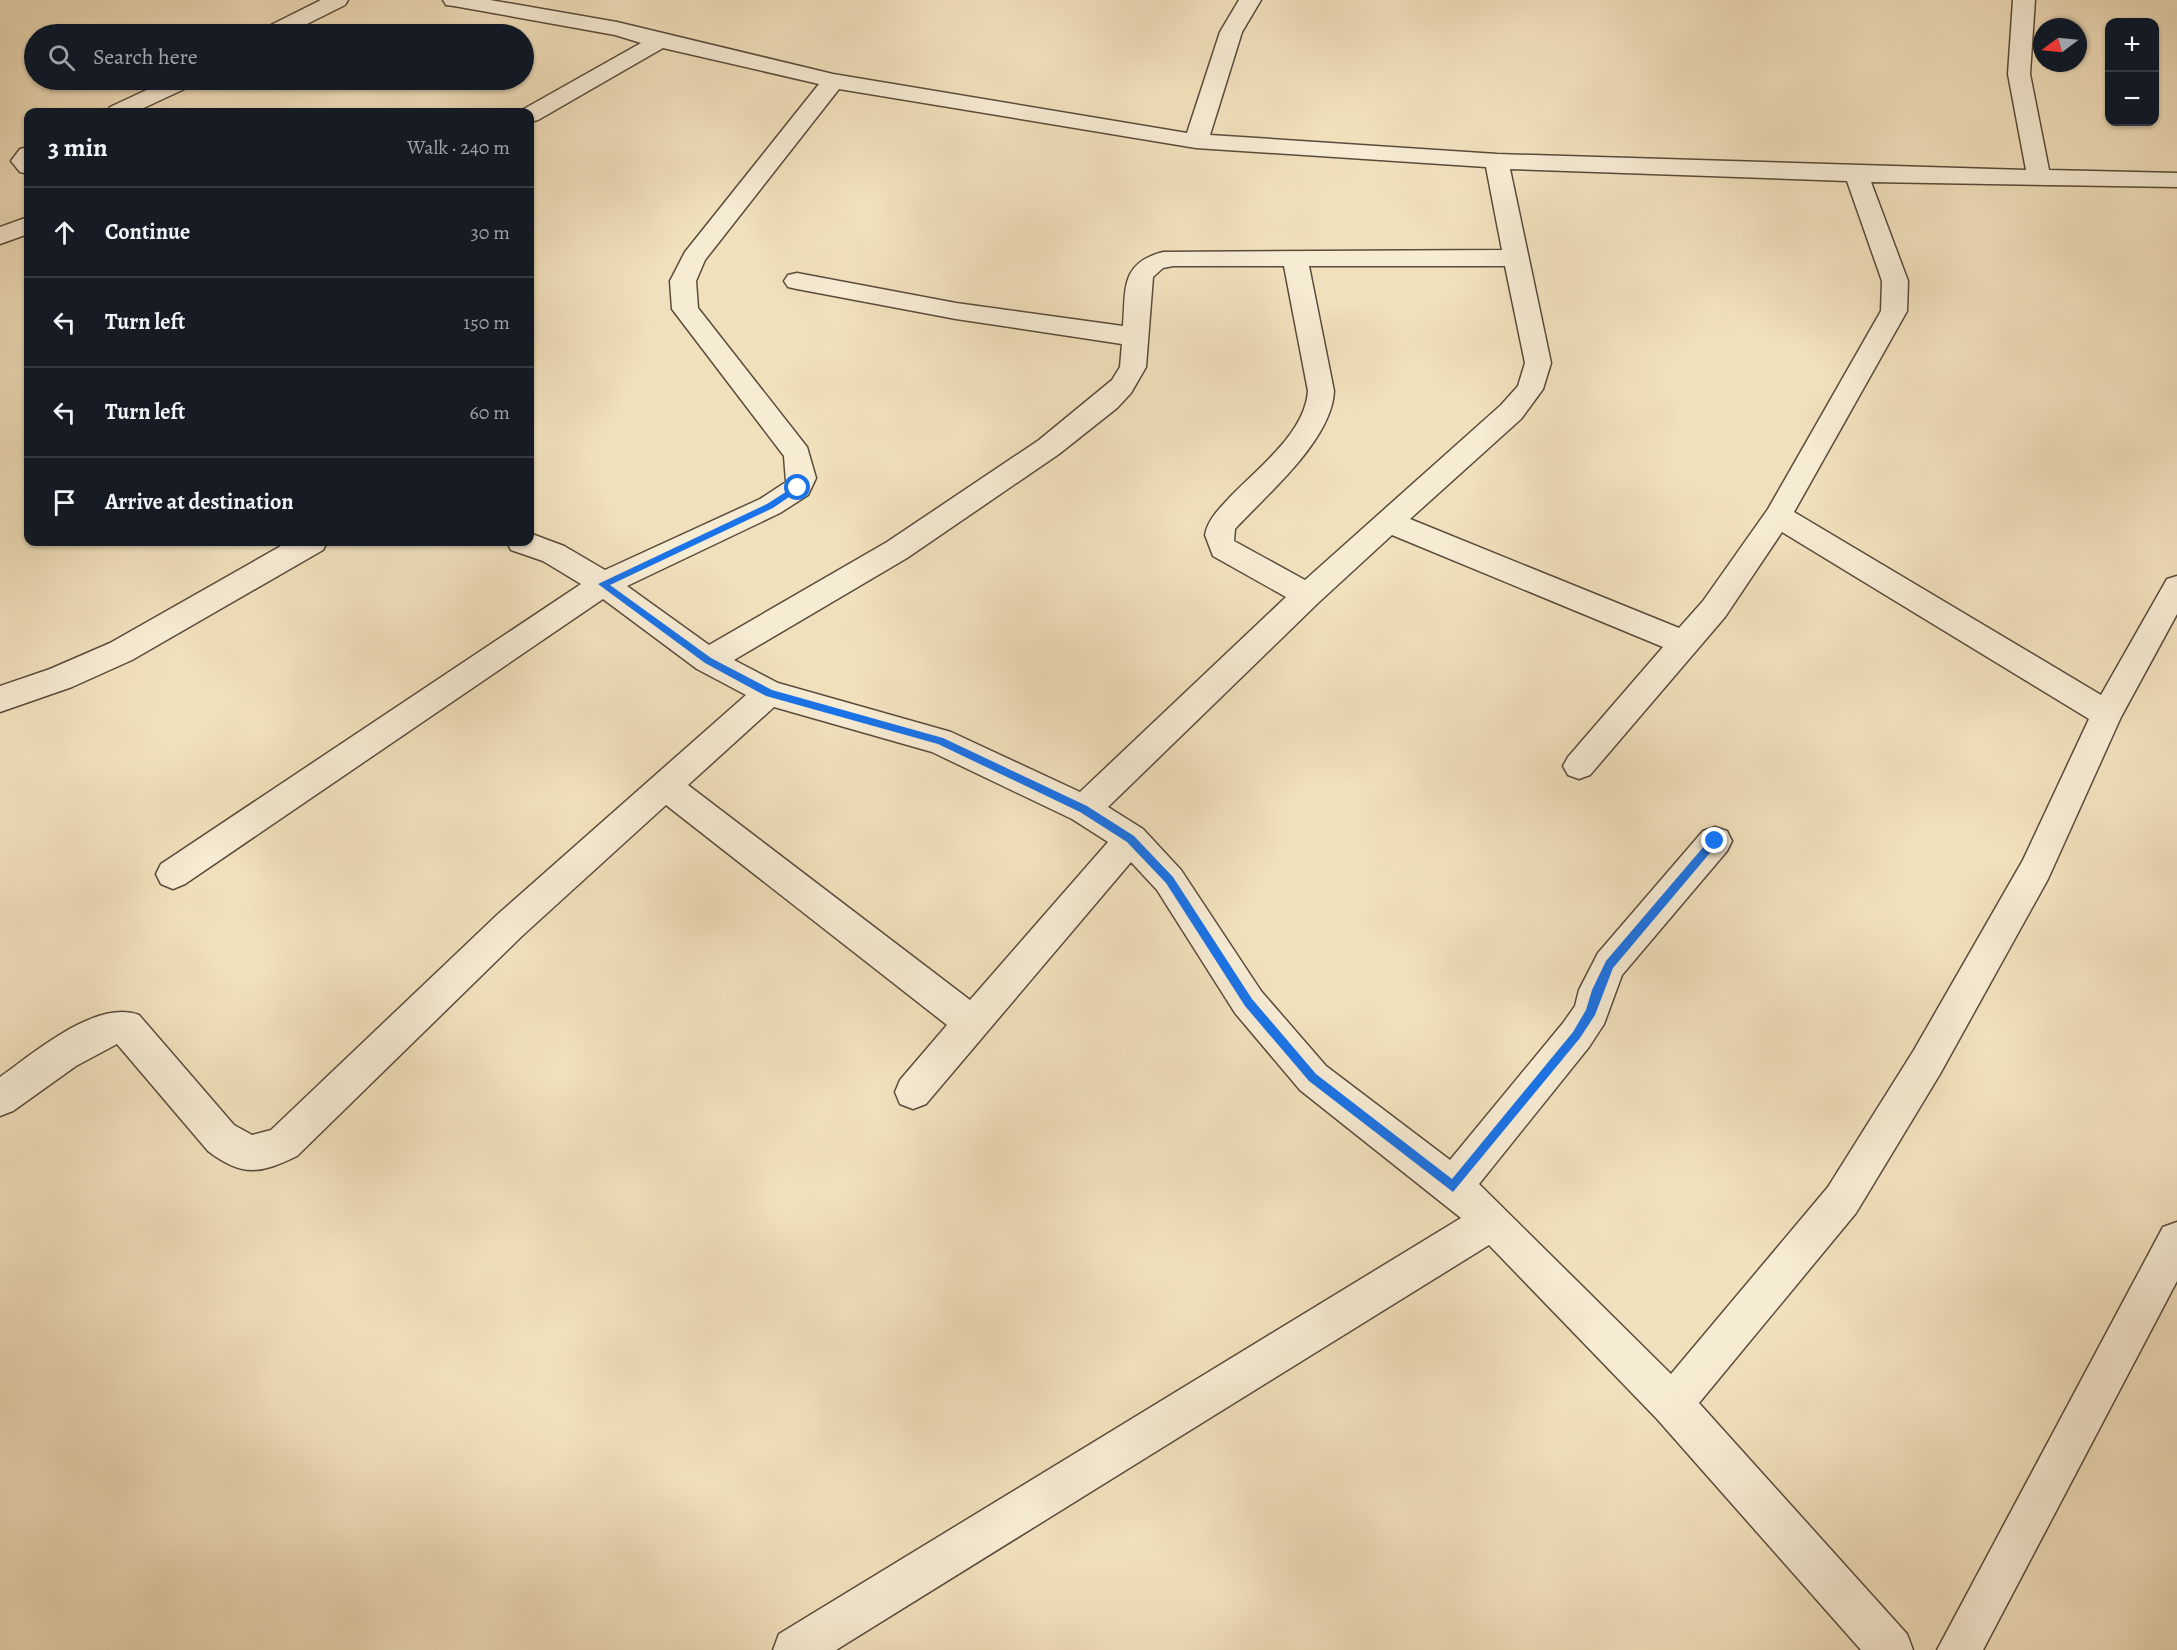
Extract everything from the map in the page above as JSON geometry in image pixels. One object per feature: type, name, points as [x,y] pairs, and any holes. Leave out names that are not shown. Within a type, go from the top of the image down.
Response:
[{"type":"street","points":[[291,24],[338,0]]},
{"type":"street","points":[[454,0],[617,29],[833,81],[1196,141],[1497,161],[1856,174],[2177,180]]},
{"type":"street","points":[[1196,141],[1222,55],[1231,32],[1250,0]]},
{"type":"street","points":[[2024,0],[2020,80],[2039,178]]},
{"type":"street","points":[[534,113],[660,41]]},
{"type":"street","points":[[172,874],[603,584],[770,506],[798,488],[802,478],[797,454],[686,309],[683,281],[694,258],[833,81]]},
{"type":"street","points":[[126,108],[164,90]]},
{"type":"street","points":[[1084,809],[1307,595],[1511,412],[1530,389],[1538,363],[1497,161]]},
{"type":"street","points":[[1579,766],[1714,609],[1778,516],[1894,311],[1895,281],[1856,174]]},
{"type":"street","points":[[0,236],[24,227]]},
{"type":"street","points":[[708,660],[897,550],[1049,447],[1122,386],[1132,367],[1137,337],[1140,276],[1146,267],[1156,260],[1295,257],[1516,258]]},
{"type":"street","points":[[1295,257],[1321,391],[1320,408],[1298,443],[1224,522],[1218,539],[1223,548],[1307,595]]},
{"type":"street","points":[[797,281],[956,311],[1137,337]]},
{"type":"street","points":[[1778,516],[2107,714]]},
{"type":"street","points":[[1389,522],[1684,643]]},
{"type":"street","points":[[534,545],[571,562],[708,660],[769,693],[940,741],[1084,809],[1131,839],[1169,880],[1248,1002],[1313,1078],[1453,1186],[1492,1221],[1672,1404],[1891,1650]]},
{"type":"street","points":[[0,699],[30,690],[102,660],[159,630],[279,557],[304,546]]},
{"type":"street","points":[[1672,1404],[1842,1200],[1927,1062],[2036,869],[2107,714],[2165,635],[2177,586]]},
{"type":"street","points":[[0,1099],[93,1035],[119,1024],[126,1027],[221,1138],[237,1150],[250,1155],[266,1152],[284,1143],[510,925],[769,693]]},
{"type":"street","points":[[666,787],[972,1023]]},
{"type":"street","points":[[913,1092],[1131,839]]},
{"type":"street","points":[[1453,1186],[1576,1035],[1591,1012],[1597,990],[1610,964],[1625,944],[1715,841]]},
{"type":"street","points":[[795,1650],[1492,1221]]},
{"type":"street","points":[[1959,1650],[2177,1241]]},
{"type":"route","points":[[798,488],[770,506],[603,584],[708,660],[769,693],[940,741],[1084,809],[1131,839],[1169,880],[1194,915],[1248,1002],[1282,1045],[1313,1078],[1453,1186],[1576,1035],[1591,1012],[1597,990],[1610,964],[1625,944],[1715,841]]}]
